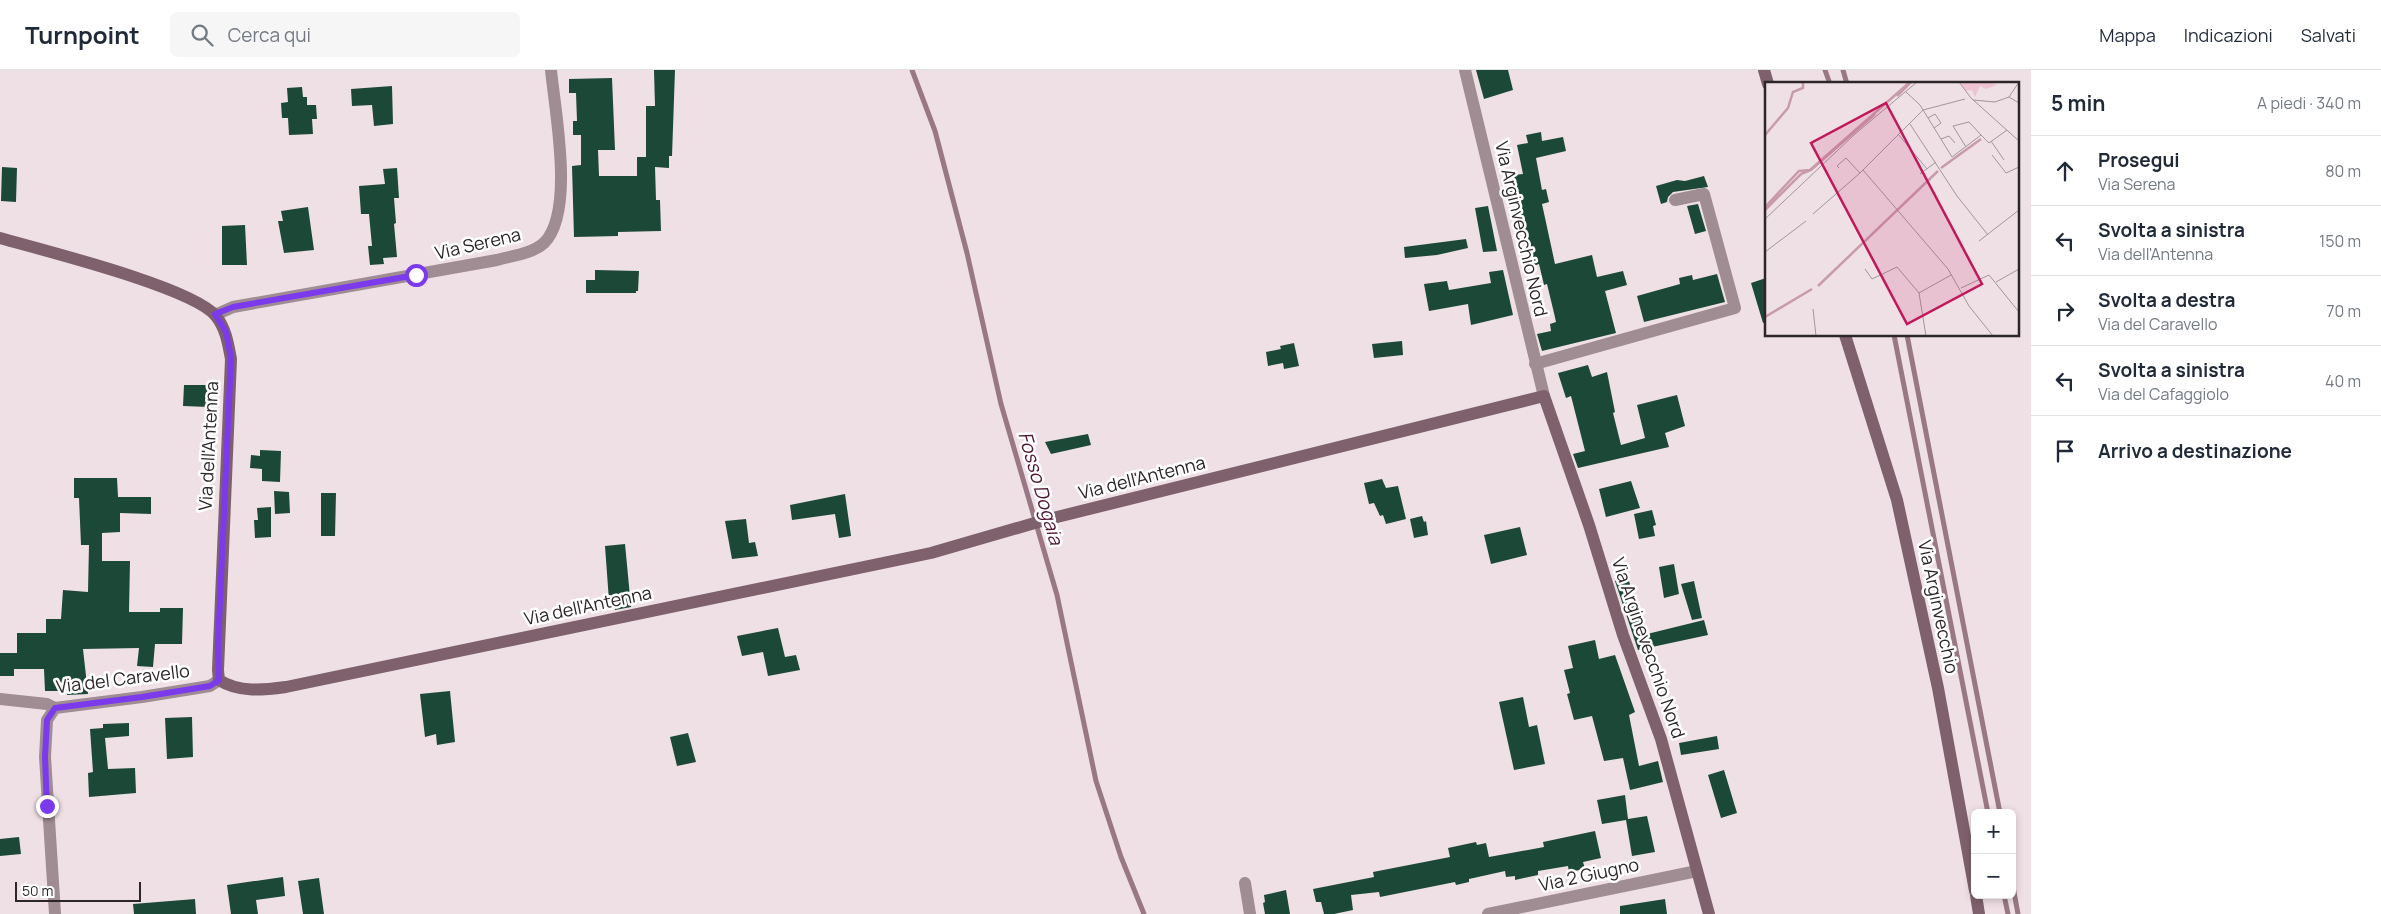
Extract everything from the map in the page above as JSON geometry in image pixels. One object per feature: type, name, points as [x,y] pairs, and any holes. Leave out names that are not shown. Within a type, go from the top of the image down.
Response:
[{"type":"street","name":"Via Serena","points":[[215,314],[233,307],[497,260],[526,252],[544,243],[560,211],[562,190],[551,70]]},
{"type":"street","name":"Via Arginvecchio Nord","points":[[1465,70],[1544,396]]},
{"type":"street","points":[[1535,364],[1735,308],[1704,194],[1675,200]]},
{"type":"street","name":"Via dell'Antenna","points":[[0,238],[147,281],[197,301],[215,314],[226,332],[231,358],[218,645],[219,680],[227,686],[257,690],[286,687],[930,553],[1045,520],[1544,396]]},
{"type":"street","name":"Via Arginvecchio","points":[[1845,336],[1897,500],[1938,688],[1971,869]]},
{"type":"street","name":"Via Arginevecchio Nord","points":[[1544,396],[1589,525],[1623,635],[1661,739],[1708,914]]},
{"type":"street","name":"Via del Caravello","points":[[0,699],[46,704],[55,708],[210,686],[219,680]]},
{"type":"street","points":[[55,708],[47,720],[45,757],[55,914]]},
{"type":"street","name":"Via 2 Giugno","points":[[1488,914],[1698,871]]},
{"type":"street","points":[[1245,883],[1250,914]]},
{"type":"street","points":[[1977,899],[1979,914]]},
{"type":"building","points":[[654,70],[675,70],[672,156],[669,156],[669,168],[655,167],[656,200],[660,200],[661,231],[618,232],[618,236],[574,237],[572,166],[581,165],[581,135],[573,135],[573,121],[577,121],[576,93],[569,93],[569,79],[612,78],[615,150],[598,150],[599,176],[637,176],[637,157],[646,157],[646,106],[655,106]]},
{"type":"building","points":[[1476,70],[1508,70],[1513,90],[1484,99]]},
{"type":"building","points":[[392,86],[393,124],[374,126],[372,105],[352,106],[351,89]]},
{"type":"building","points":[[302,87],[303,97],[307,97],[307,105],[316,105],[317,119],[312,119],[313,134],[289,135],[288,118],[282,118],[281,103],[288,102],[287,88]]},
{"type":"building","points":[[1541,132],[1542,141],[1563,137],[1566,151],[1536,158],[1542,190],[1546,189],[1549,202],[1542,204],[1555,264],[1592,255],[1597,277],[1623,271],[1627,285],[1605,291],[1616,333],[1542,351],[1537,334],[1551,331],[1550,324],[1556,322],[1547,284],[1544,285],[1539,264],[1533,266],[1531,248],[1529,248],[1527,240],[1524,241],[1522,228],[1524,228],[1517,197],[1509,198],[1505,176],[1523,174],[1517,145],[1528,143],[1526,135]]},
{"type":"building","points":[[2,167],[17,168],[16,202],[1,201]]},
{"type":"building","points":[[397,168],[399,198],[394,198],[396,223],[394,224],[397,257],[383,258],[384,264],[370,265],[368,246],[372,246],[369,214],[361,214],[359,186],[385,184],[383,169]]},
{"type":"building","points":[[1704,176],[1708,187],[1673,192],[1668,197],[1667,202],[1661,204],[1656,186],[1677,180],[1685,181]]},
{"type":"building","points":[[1698,204],[1706,231],[1695,234],[1687,206]]},
{"type":"building","points":[[1488,206],[1497,251],[1483,252],[1475,208]]},
{"type":"building","points":[[308,207],[314,250],[284,253],[278,221],[283,221],[281,211]]},
{"type":"building","points":[[245,225],[247,265],[222,265],[222,226]]},
{"type":"building","points":[[1466,239],[1468,248],[1437,255],[1405,258],[1404,247]]},
{"type":"building","points":[[595,270],[639,271],[638,291],[636,293],[586,293],[586,280],[595,280]]},
{"type":"building","points":[[1503,270],[1513,315],[1471,325],[1468,304],[1429,311],[1424,284],[1447,281],[1449,290],[1491,283],[1489,272]]},
{"type":"building","points":[[1717,274],[1725,302],[1644,322],[1637,296],[1680,284],[1679,278],[1692,275],[1693,280]]},
{"type":"building","points":[[1765,278],[1765,322],[1763,323],[1751,283]]},
{"type":"building","points":[[1402,341],[1403,355],[1374,358],[1372,344]]},
{"type":"building","points":[[1294,343],[1299,366],[1284,369],[1283,363],[1268,366],[1266,352],[1281,349],[1280,346]]},
{"type":"building","points":[[1588,365],[1592,377],[1607,372],[1615,412],[1613,413],[1621,445],[1645,438],[1637,405],[1677,395],[1685,426],[1665,433],[1669,447],[1578,468],[1573,454],[1585,451],[1571,396],[1566,398],[1558,373]]},
{"type":"building","points":[[184,385],[208,385],[208,407],[183,406]]},
{"type":"building","points":[[1088,434],[1091,445],[1051,454],[1045,442]]},
{"type":"building","points":[[260,450],[281,451],[280,482],[262,481],[262,469],[250,468],[251,455],[260,456]]},
{"type":"building","points":[[74,478],[117,478],[118,497],[151,497],[151,514],[120,513],[120,532],[102,533],[102,561],[130,561],[129,612],[160,612],[160,608],[183,608],[182,644],[155,644],[153,667],[137,666],[139,648],[83,649],[88,694],[67,695],[67,691],[45,691],[44,669],[14,669],[14,676],[0,676],[0,653],[17,653],[17,633],[46,633],[46,619],[61,619],[63,590],[88,592],[89,545],[81,545],[79,498],[74,498]]},
{"type":"building","points":[[1382,479],[1386,488],[1398,486],[1406,519],[1386,524],[1383,515],[1380,516],[1374,503],[1369,504],[1364,483]]},
{"type":"building","points":[[1631,481],[1640,508],[1606,517],[1599,489]]},
{"type":"building","points":[[274,491],[289,492],[290,513],[275,514]]},
{"type":"building","points":[[321,493],[336,493],[335,536],[321,536]]},
{"type":"building","points":[[845,494],[851,536],[839,538],[835,514],[792,520],[790,505]]},
{"type":"building","points":[[271,507],[271,537],[255,538],[254,520],[258,520],[257,508]]},
{"type":"building","points":[[1652,510],[1656,525],[1653,526],[1655,536],[1639,539],[1634,514]]},
{"type":"building","points":[[1422,516],[1424,522],[1426,521],[1428,535],[1414,538],[1410,519]]},
{"type":"building","points":[[746,519],[749,543],[755,542],[758,556],[732,559],[725,521]]},
{"type":"building","points":[[1520,527],[1527,555],[1491,564],[1484,535]]},
{"type":"building","points":[[625,544],[631,607],[615,610],[614,600],[609,601],[605,546]]},
{"type":"building","points":[[1674,564],[1679,594],[1664,598],[1659,567]]},
{"type":"building","points":[[1628,577],[1643,635],[1704,620],[1708,635],[1638,650],[1615,581]]},
{"type":"building","points":[[1694,581],[1702,618],[1692,620],[1681,584]]},
{"type":"building","points":[[778,628],[785,657],[796,655],[800,670],[768,676],[763,652],[742,656],[737,636]]},
{"type":"building","points":[[1595,640],[1599,659],[1615,655],[1635,712],[1629,715],[1639,766],[1658,761],[1663,782],[1630,790],[1623,758],[1604,761],[1592,716],[1574,720],[1567,694],[1570,693],[1564,670],[1573,668],[1568,646]]},
{"type":"building","points":[[450,691],[455,742],[437,745],[436,734],[425,737],[420,694]]},
{"type":"building","points":[[1523,697],[1529,727],[1537,725],[1545,764],[1514,770],[1499,702]]},
{"type":"building","points":[[192,717],[193,757],[167,759],[165,718]]},
{"type":"building","points":[[129,723],[129,736],[105,738],[108,769],[135,768],[136,793],[89,797],[88,773],[93,772],[90,729],[103,728],[103,724]]},
{"type":"building","points":[[688,733],[696,762],[677,766],[670,737]]},
{"type":"building","points":[[1717,736],[1719,749],[1681,755],[1679,743]]},
{"type":"building","points":[[1724,770],[1737,813],[1721,818],[1708,775]]},
{"type":"building","points":[[1625,795],[1628,819],[1647,816],[1655,852],[1632,856],[1626,820],[1602,824],[1597,800]]},
{"type":"building","points":[[1595,831],[1601,858],[1583,862],[1585,869],[1569,872],[1568,866],[1538,871],[1538,875],[1515,880],[1515,876],[1506,877],[1505,871],[1469,879],[1469,882],[1456,885],[1455,882],[1380,897],[1379,892],[1351,895],[1353,910],[1334,914],[1324,914],[1321,902],[1316,902],[1313,889],[1374,877],[1373,872],[1450,857],[1448,848],[1476,842],[1477,845],[1486,843],[1489,857],[1544,847],[1543,842]]},
{"type":"building","points":[[19,837],[21,854],[0,856],[0,839]]},
{"type":"building","points":[[283,877],[285,896],[256,900],[258,914],[231,914],[227,885]]},
{"type":"building","points":[[319,878],[324,914],[303,914],[298,881]]},
{"type":"building","points":[[1286,890],[1290,914],[1265,914],[1264,895]]},
{"type":"building","points":[[195,899],[196,914],[134,914],[133,904]]},
{"type":"building","points":[[1665,899],[1667,914],[1620,914],[1620,906]]},
{"type":"waterway","name":"Fosso Dogaia","points":[[912,70],[935,131],[967,253],[1001,404],[1057,595],[1096,781],[1121,857],[1144,914]]},
{"type":"waterway","points":[[1825,70],[1829,82]]},
{"type":"waterway","points":[[1843,70],[1846,82]]},
{"type":"waterway","points":[[1894,336],[1987,809]]},
{"type":"waterway","points":[[1907,336],[1999,809]]},
{"type":"waterway","points":[[2005,899],[2008,914]]},
{"type":"waterway","points":[[2015,899],[2018,914]]},
{"type":"route","points":[[47,806],[45,757],[47,720],[55,708],[210,686],[219,680],[218,645],[231,358],[226,332],[215,314],[233,307],[416,275]]}]
